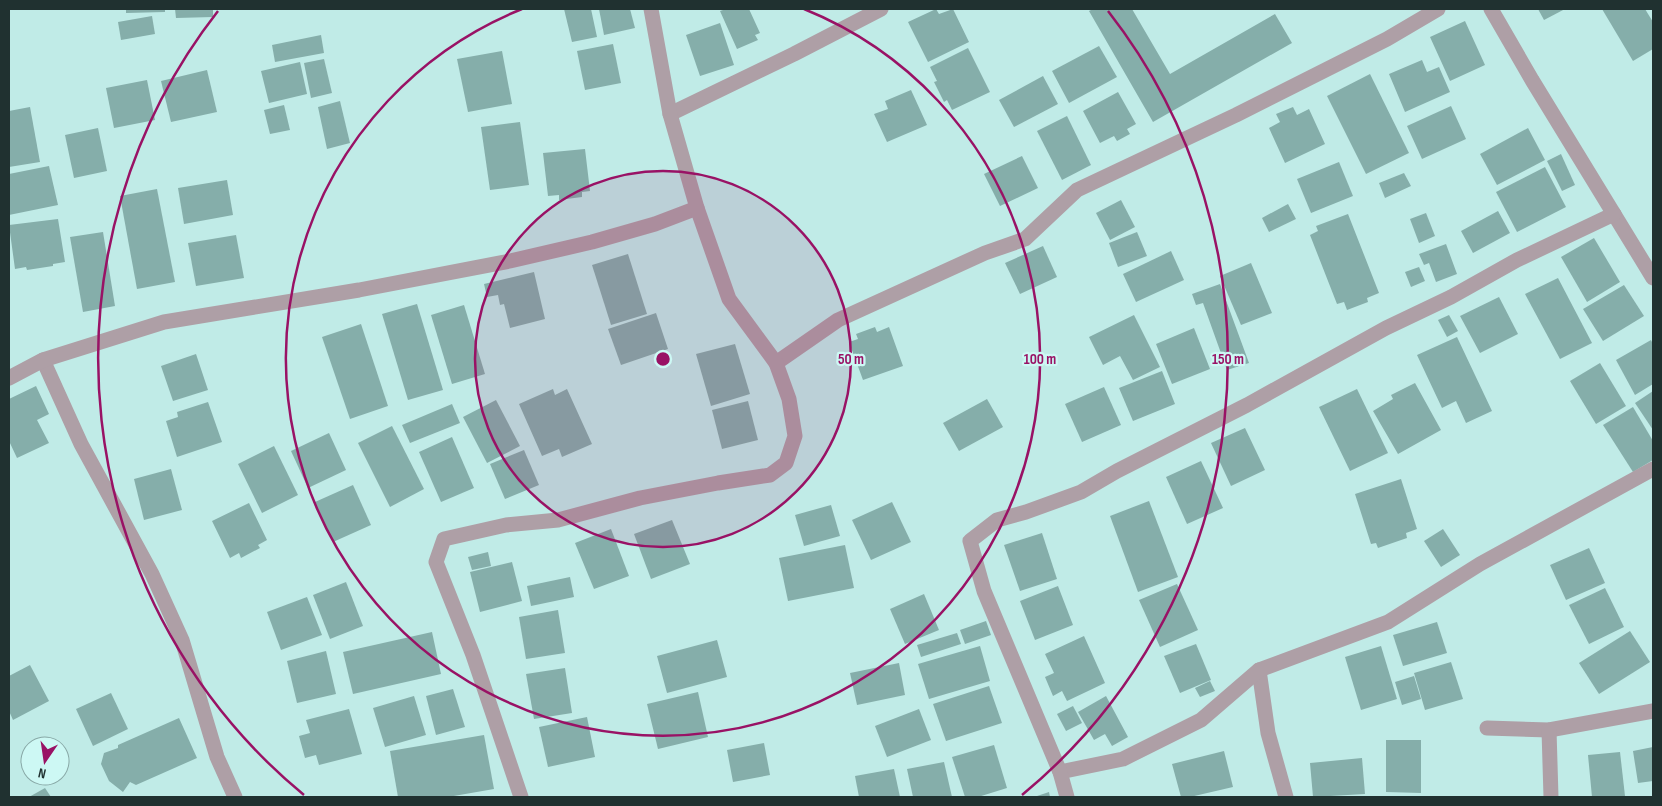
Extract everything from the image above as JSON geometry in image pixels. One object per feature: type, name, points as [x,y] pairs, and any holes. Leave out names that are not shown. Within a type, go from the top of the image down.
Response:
[{"type":"street","points":[[521,797],[473,655],[436,562],[444,539],[506,525],[558,520],[640,498],[718,483],[770,476],[786,463],[795,436],[789,399],[776,363],[729,299],[697,208],[670,114],[651,9]]},
{"type":"street","points":[[670,114],[794,54],[881,9]]},
{"type":"street","points":[[776,363],[838,320],[985,253],[1025,239],[1077,190],[1236,115],[1387,39],[1438,9]]},
{"type":"street","points":[[1491,9],[1532,80],[1653,278]]},
{"type":"street","points":[[9,378],[43,360],[164,322],[359,290],[510,261],[592,242],[655,224],[697,208]]},
{"type":"street","points":[[1068,797],[1060,772],[984,591],[970,541],[997,520],[1026,512],[1081,492],[1117,471],[1247,405],[1386,328],[1451,297],[1516,260],[1614,214]]},
{"type":"street","points":[[43,360],[81,444],[152,574],[182,640],[217,757],[235,797]]},
{"type":"street","points":[[1060,772],[1123,758],[1201,720],[1260,670],[1388,622],[1480,564],[1653,469]]},
{"type":"street","points":[[1260,670],[1268,733],[1286,797]]},
{"type":"street","points":[[1487,728],[1548,730],[1653,710]]},
{"type":"street","points":[[1548,730],[1551,797]]},
{"type":"building","points":[[126,9],[165,9],[165,12],[126,13]]},
{"type":"building","points":[[175,9],[213,9],[213,17],[176,18]]},
{"type":"building","points":[[564,9],[591,9],[597,37],[572,42]]},
{"type":"building","points":[[599,9],[630,9],[635,28],[604,35]]},
{"type":"building","points":[[726,9],[749,9],[760,33],[755,35],[758,40],[737,49],[720,11]]},
{"type":"building","points":[[936,9],[939,14],[953,9],[969,42],[928,62],[908,22]]},
{"type":"building","points":[[1093,9],[1132,9],[1170,74],[1275,14],[1292,43],[1153,122],[1089,11]]},
{"type":"building","points":[[1538,9],[1565,9],[1544,20]]},
{"type":"building","points":[[1602,9],[1645,9],[1653,22],[1653,49],[1633,61]]},
{"type":"building","points":[[152,16],[155,34],[121,40],[118,22]]},
{"type":"building","points":[[1465,21],[1485,65],[1450,81],[1430,37]]},
{"type":"building","points":[[720,23],[734,65],[700,76],[686,35]]},
{"type":"building","points":[[321,35],[324,53],[275,62],[272,45]]},
{"type":"building","points":[[613,44],[621,83],[585,90],[577,51]]},
{"type":"building","points":[[1099,46],[1117,77],[1069,103],[1052,71]]},
{"type":"building","points":[[968,48],[990,92],[952,110],[947,100],[944,102],[934,82],[937,81],[930,67]]},
{"type":"building","points":[[502,51],[512,104],[468,112],[457,59]]},
{"type":"building","points":[[324,59],[332,93],[311,98],[304,63]]},
{"type":"building","points":[[1422,60],[1427,72],[1439,67],[1450,92],[1405,112],[1389,74]]},
{"type":"building","points":[[300,62],[307,94],[269,103],[261,71]]},
{"type":"building","points":[[207,70],[217,112],[171,122],[161,81]]},
{"type":"building","points":[[1370,74],[1409,153],[1366,174],[1327,96]]},
{"type":"building","points":[[1043,76],[1058,104],[1014,127],[999,100]]},
{"type":"building","points":[[147,80],[155,120],[114,128],[106,88]]},
{"type":"building","points":[[911,90],[927,125],[887,142],[874,114],[888,109],[885,101]]},
{"type":"building","points":[[1118,92],[1136,124],[1127,129],[1130,134],[1117,141],[1114,136],[1100,143],[1083,111]]},
{"type":"building","points":[[340,101],[350,143],[327,149],[318,107]]},
{"type":"building","points":[[284,105],[290,130],[270,134],[264,110]]},
{"type":"building","points":[[1451,106],[1466,139],[1422,159],[1407,126]]},
{"type":"building","points":[[30,107],[40,162],[9,167],[9,111]]},
{"type":"building","points":[[1293,107],[1297,115],[1309,109],[1325,144],[1285,163],[1269,128],[1280,122],[1276,114]]},
{"type":"building","points":[[1067,116],[1091,165],[1062,180],[1037,131]]},
{"type":"building","points":[[520,122],[529,185],[490,190],[481,127]]},
{"type":"building","points":[[98,128],[107,171],[74,178],[65,135]]},
{"type":"building","points":[[1528,128],[1545,160],[1497,185],[1480,154]]},
{"type":"building","points":[[585,149],[590,191],[582,192],[582,197],[559,200],[559,195],[548,196],[543,153]]},
{"type":"building","points":[[1561,154],[1575,185],[1562,191],[1547,161]]},
{"type":"building","points":[[1022,156],[1038,188],[1000,206],[984,174]]},
{"type":"building","points":[[1339,162],[1353,196],[1311,213],[1297,179]]},
{"type":"building","points":[[49,166],[58,205],[9,215],[9,174]]},
{"type":"building","points":[[1545,167],[1566,207],[1517,232],[1496,192]]},
{"type":"building","points":[[1404,173],[1411,186],[1385,198],[1379,183]]},
{"type":"building","points":[[227,180],[233,215],[184,224],[178,188]]},
{"type":"building","points":[[157,189],[175,282],[137,289],[120,196]]},
{"type":"building","points":[[1121,200],[1135,227],[1110,240],[1096,213]]},
{"type":"building","points":[[1288,204],[1296,219],[1269,232],[1262,218]]},
{"type":"building","points":[[1498,211],[1510,233],[1473,253],[1461,231]]},
{"type":"building","points":[[1426,213],[1435,236],[1419,243],[1410,219]]},
{"type":"building","points":[[1348,214],[1379,293],[1367,298],[1368,302],[1347,310],[1344,302],[1337,304],[1310,235],[1318,231],[1316,226]]},
{"type":"building","points":[[58,219],[65,262],[27,270],[26,267],[15,269],[9,225]]},
{"type":"building","points":[[103,232],[115,306],[83,312],[70,237]]},
{"type":"building","points":[[1137,232],[1147,256],[1118,267],[1109,243]]},
{"type":"building","points":[[236,235],[244,278],[196,286],[188,243]]},
{"type":"building","points":[[1594,238],[1620,282],[1587,302],[1561,257]]},
{"type":"building","points":[[1446,244],[1457,274],[1436,282],[1429,263],[1424,265],[1419,254]]},
{"type":"building","points":[[1043,246],[1057,277],[1020,294],[1005,263]]},
{"type":"building","points":[[1171,251],[1184,280],[1136,302],[1123,274]]},
{"type":"building","points":[[628,254],[647,314],[611,325],[592,265]]},
{"type":"building","points":[[1251,263],[1272,313],[1241,325],[1220,276]]},
{"type":"building","points":[[1419,267],[1425,281],[1411,287],[1405,272]]},
{"type":"building","points":[[534,272],[545,319],[510,328],[504,304],[500,305],[498,295],[487,297],[484,284]]},
{"type":"building","points":[[1558,278],[1592,343],[1560,359],[1525,294]]},
{"type":"building","points":[[1220,284],[1249,363],[1227,370],[1203,303],[1196,305],[1192,294]]},
{"type":"building","points":[[1624,285],[1644,316],[1603,341],[1583,309]]},
{"type":"building","points":[[1499,297],[1518,334],[1480,353],[1460,316]]},
{"type":"building","points":[[417,304],[443,390],[408,400],[382,314]]},
{"type":"building","points":[[464,305],[485,374],[452,384],[431,315]]},
{"type":"building","points":[[656,313],[668,349],[621,365],[608,329]]},
{"type":"building","points":[[1134,315],[1160,367],[1133,380],[1120,356],[1103,365],[1089,337]]},
{"type":"building","points":[[1449,315],[1458,331],[1447,337],[1438,320]]},
{"type":"building","points":[[361,324],[388,406],[350,419],[322,337]]},
{"type":"building","points":[[875,327],[877,332],[889,327],[903,366],[863,380],[849,342],[858,339],[856,334]]},
{"type":"building","points":[[1194,328],[1210,369],[1172,384],[1156,344]]},
{"type":"building","points":[[1457,337],[1492,411],[1466,423],[1456,401],[1442,408],[1417,355]]},
{"type":"building","points":[[1651,340],[1653,344],[1653,384],[1635,395],[1616,360]]},
{"type":"building","points":[[735,344],[750,394],[711,406],[696,354]]},
{"type":"building","points":[[196,354],[208,390],[173,401],[161,366]]},
{"type":"building","points":[[1600,363],[1626,406],[1596,424],[1570,381]]},
{"type":"building","points":[[1162,371],[1175,404],[1133,421],[1119,388]]},
{"type":"building","points":[[1415,383],[1441,430],[1398,454],[1373,411],[1393,399],[1391,395]]},
{"type":"building","points":[[36,386],[49,414],[37,420],[49,443],[17,458],[9,441],[9,399]]},
{"type":"building","points":[[1104,387],[1121,425],[1082,442],[1065,404]]},
{"type":"building","points":[[553,389],[555,395],[567,389],[592,444],[562,457],[559,449],[542,456],[519,404]]},
{"type":"building","points":[[1357,389],[1388,453],[1350,471],[1319,407]]},
{"type":"building","points":[[1653,391],[1653,430],[1635,403]]},
{"type":"building","points":[[987,399],[1003,427],[959,451],[943,423]]},
{"type":"building","points":[[496,400],[520,446],[487,463],[463,417]]},
{"type":"building","points":[[748,401],[758,440],[722,449],[712,410]]},
{"type":"building","points":[[208,402],[222,442],[177,457],[166,421],[178,417],[177,412]]},
{"type":"building","points":[[452,404],[460,423],[410,443],[402,425]]},
{"type":"building","points":[[1633,407],[1653,441],[1653,460],[1633,472],[1603,425]]},
{"type":"building","points":[[392,426],[424,489],[390,507],[358,443]]},
{"type":"building","points":[[1245,428],[1265,470],[1231,486],[1211,443]]},
{"type":"building","points":[[329,433],[346,470],[308,488],[291,451]]},
{"type":"building","points":[[452,437],[474,488],[441,502],[419,452]]},
{"type":"building","points":[[274,446],[298,495],[262,513],[238,464]]},
{"type":"building","points":[[524,450],[539,485],[505,499],[490,464]]},
{"type":"building","points":[[1201,461],[1223,508],[1187,524],[1166,477]]},
{"type":"building","points":[[171,469],[182,510],[144,520],[134,479]]},
{"type":"building","points":[[1401,479],[1417,529],[1406,533],[1407,538],[1378,548],[1376,543],[1371,544],[1355,494]]},
{"type":"building","points":[[353,485],[371,525],[333,542],[315,502]]},
{"type":"building","points":[[1149,501],[1178,577],[1138,592],[1110,516]]},
{"type":"building","points":[[892,502],[911,542],[871,560],[852,520]]},
{"type":"building","points":[[249,503],[267,540],[258,545],[260,548],[241,558],[239,553],[230,558],[212,521]]},
{"type":"building","points":[[831,505],[840,536],[804,546],[795,515]]},
{"type":"building","points":[[672,520],[690,564],[651,579],[634,534]]},
{"type":"building","points":[[611,529],[629,576],[594,589],[575,543]]},
{"type":"building","points":[[1443,529],[1460,555],[1441,567],[1424,541]]},
{"type":"building","points":[[1042,533],[1057,579],[1020,591],[1004,545]]},
{"type":"building","points":[[845,545],[854,588],[788,601],[779,558]]},
{"type":"building","points":[[1589,548],[1605,583],[1566,600],[1550,565]]},
{"type":"building","points":[[488,552],[491,566],[472,570],[468,557]]},
{"type":"building","points":[[512,562],[522,601],[480,612],[470,572]]},
{"type":"building","points":[[570,577],[574,597],[531,606],[527,586]]},
{"type":"building","points":[[346,582],[363,626],[330,639],[313,595]]},
{"type":"building","points":[[1177,584],[1198,630],[1160,647],[1139,600]]},
{"type":"building","points":[[1058,586],[1073,625],[1035,640],[1020,601]]},
{"type":"building","points":[[1605,588],[1624,627],[1589,644],[1569,605]]},
{"type":"building","points":[[924,594],[939,630],[905,644],[890,609]]},
{"type":"building","points":[[307,597],[322,635],[281,650],[267,612]]},
{"type":"building","points":[[558,610],[565,653],[526,659],[519,617]]},
{"type":"building","points":[[986,621],[991,635],[965,644],[960,630]]},
{"type":"building","points":[[1437,622],[1447,653],[1403,666],[1393,635]]},
{"type":"building","points":[[1630,631],[1650,662],[1599,694],[1579,663]]},
{"type":"building","points":[[432,632],[441,674],[353,694],[343,652]]},
{"type":"building","points":[[957,633],[961,644],[921,657],[917,645]]},
{"type":"building","points":[[1084,636],[1105,683],[1067,701],[1062,691],[1053,696],[1045,677],[1054,673],[1045,654]]},
{"type":"building","points":[[717,640],[727,677],[667,693],[657,656]]},
{"type":"building","points":[[1196,644],[1211,680],[1180,693],[1164,656]]},
{"type":"building","points":[[980,646],[990,681],[929,699],[918,664]]},
{"type":"building","points":[[1381,646],[1397,699],[1361,710],[1345,657]]},
{"type":"building","points":[[326,651],[336,694],[297,703],[287,661]]},
{"type":"building","points":[[1451,662],[1463,699],[1425,710],[1414,673]]},
{"type":"building","points":[[899,663],[905,695],[857,705],[850,673]]},
{"type":"building","points":[[30,665],[49,701],[13,720],[9,711],[9,676]]},
{"type":"building","points":[[565,668],[572,713],[534,719],[526,674]]},
{"type":"building","points":[[1414,676],[1421,699],[1402,705],[1395,682]]},
{"type":"building","points":[[1210,681],[1215,691],[1200,697],[1195,688]]},
{"type":"building","points":[[989,686],[1002,723],[946,741],[933,704]]},
{"type":"building","points":[[453,689],[465,727],[436,735],[426,696]]},
{"type":"building","points":[[698,692],[708,737],[658,749],[647,704]]},
{"type":"building","points":[[111,693],[128,729],[93,746],[76,709]]},
{"type":"building","points":[[414,696],[426,735],[385,747],[373,708]]},
{"type":"building","points":[[1106,696],[1128,737],[1112,746],[1105,734],[1094,740],[1078,712]]},
{"type":"building","points":[[1073,706],[1082,723],[1066,731],[1057,714]]},
{"type":"building","points":[[349,709],[362,754],[319,765],[316,755],[305,758],[299,736],[310,733],[306,720]]},
{"type":"building","points":[[919,709],[931,740],[887,757],[875,726]]},
{"type":"building","points":[[587,717],[595,757],[548,767],[539,727]]},
{"type":"building","points":[[179,718],[197,758],[136,785],[130,782],[123,792],[109,781],[101,764],[104,753]]},
{"type":"building","points":[[484,735],[494,789],[448,797],[398,797],[390,751]]},
{"type":"building","points":[[1386,740],[1421,740],[1421,793],[1386,792]]},
{"type":"building","points":[[764,743],[770,775],[733,782],[727,750]]},
{"type":"building","points":[[994,745],[1007,788],[978,797],[965,797],[952,757]]},
{"type":"building","points":[[1653,747],[1653,781],[1638,783],[1633,751]]},
{"type":"building","points":[[1224,751],[1233,787],[1190,797],[1181,797],[1172,764]]},
{"type":"building","points":[[1620,752],[1625,796],[1592,797],[1588,755]]},
{"type":"building","points":[[1362,758],[1365,794],[1313,797],[1310,763]]},
{"type":"building","points":[[944,762],[952,797],[913,797],[907,769]]},
{"type":"building","points":[[894,769],[900,797],[859,797],[855,776]]},
{"type":"building","points":[[45,788],[51,797],[29,797]]},
{"type":"building","points":[[1049,792],[1050,797],[1034,797]]}]
